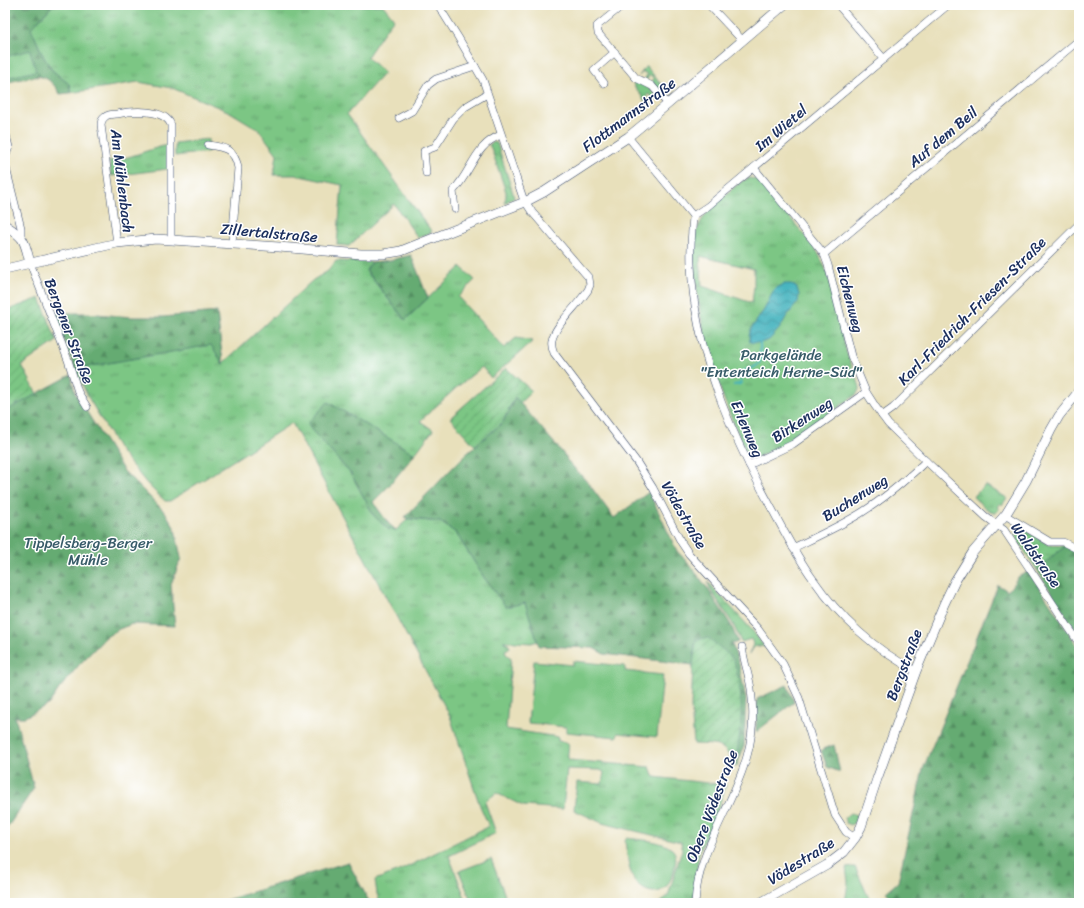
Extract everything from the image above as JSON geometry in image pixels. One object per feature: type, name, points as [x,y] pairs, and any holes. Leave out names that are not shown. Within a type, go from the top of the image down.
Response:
[{"type":"street","name":"Vödestraße","points":[[438,5],[483,80],[520,193],[540,222],[587,275],[590,282],[590,288],[555,333],[552,343],[554,353],[636,461],[653,488],[681,542],[689,554],[766,638],[783,664],[799,698],[835,814],[846,832],[855,838],[844,852],[827,865],[760,903]]},
{"type":"street","points":[[623,5],[598,26],[598,33],[636,78],[652,86],[668,104]]},
{"type":"street","points":[[709,5],[742,40]]},
{"type":"street","name":"Flottmannstraße","points":[[525,202],[544,192],[628,136],[668,104],[784,5]]},
{"type":"street","points":[[838,5],[884,59]]},
{"type":"street","name":"Im Wietel","points":[[693,216],[708,206],[754,168],[948,5]]},
{"type":"street","points":[[1076,5],[1079,8]]},
{"type":"street","name":"Auf dem Beil","points":[[824,254],[1079,40]]},
{"type":"street","points":[[604,83],[594,70],[615,52]]},
{"type":"street","points":[[399,118],[412,111],[428,85],[436,79],[475,66]]},
{"type":"street","points":[[426,172],[424,151],[435,147],[453,118],[465,107],[487,94]]},
{"type":"street","name":"Am Mühlenbach","points":[[117,244],[101,125],[103,119],[107,116],[132,111],[158,114],[166,118],[171,124],[171,239]]},
{"type":"street","points":[[6,135],[9,147],[5,158],[5,164],[21,228],[20,236]]},
{"type":"street","points":[[455,209],[453,190],[458,186],[483,147],[490,140],[501,135]]},
{"type":"street","points":[[628,136],[693,216]]},
{"type":"street","points":[[208,145],[227,149],[235,156],[237,162],[238,168],[232,243]]},
{"type":"street","name":"Eichenweg","points":[[754,168],[824,254],[851,356],[866,392],[882,416],[926,461],[986,517],[997,524]]},
{"type":"street","name":"Zillertalstraße","points":[[5,269],[117,244],[145,240],[171,239],[279,246],[348,254],[392,253],[431,240],[525,202]]},
{"type":"street","name":"Erlenweg","points":[[693,216],[691,265],[694,296],[702,341],[720,397],[749,466],[793,548],[822,591],[853,625],[893,658],[916,671]]},
{"type":"street","name":"Karl-Friedrich-Friesen-Straße","points":[[882,416],[893,408],[1079,224]]},
{"type":"street","points":[[5,225],[20,236],[24,241],[30,263]]},
{"type":"street","name":"Bergener Straße","points":[[30,263],[68,360],[78,392],[87,408]]},
{"type":"street","name":"Bergstraße","points":[[855,838],[861,826],[916,671],[944,604],[962,567],[1005,515],[1026,481],[1059,416],[1079,391]]},
{"type":"street","name":"Birkenweg","points":[[749,466],[793,444],[866,392]]},
{"type":"street","name":"Buchenweg","points":[[793,548],[837,526],[872,506],[898,486],[926,461]]},
{"type":"street","points":[[1005,515],[1050,542],[1067,543],[1075,548]]},
{"type":"street","name":"Waldstraße","points":[[997,524],[1004,530],[1079,642]]},
{"type":"street","name":"Obere Vödestraße","points":[[695,903],[698,882],[706,854],[716,829],[737,788],[747,755],[753,706],[742,647]]},
{"type":"green space","points":[[5,5],[53,5],[31,28],[43,56],[52,70],[70,85],[70,93],[60,94],[50,81],[42,77],[30,77],[5,83]]},
{"type":"green space","points":[[53,5],[383,5],[394,19],[367,57],[384,73],[347,114],[432,232],[418,238],[394,204],[349,246],[337,245],[342,185],[295,175],[274,175],[277,154],[258,129],[230,112],[172,88],[138,82],[70,93],[70,85],[52,70],[43,56],[31,28]]},
{"type":"green space","points":[[30,50],[36,71],[5,78],[5,57]]},
{"type":"green space","points":[[646,66],[665,89],[661,92],[652,82],[654,77],[649,75],[647,80],[645,79],[647,74],[643,72],[639,76]]},
{"type":"green space","points":[[636,82],[650,89],[656,96],[653,99],[649,94],[646,96],[650,101],[647,104],[633,84]]},
{"type":"green space","points":[[208,139],[208,152],[175,156],[175,143]]},
{"type":"green space","points":[[493,142],[497,143],[514,198],[504,203],[506,192],[489,145]]},
{"type":"green space","points":[[168,145],[168,169],[111,176],[109,161]]},
{"type":"green space","name":"Parkgelände \"Ententeich Herne-Süd\"","points":[[750,178],[759,180],[815,248],[827,272],[831,284],[847,355],[860,387],[857,394],[788,443],[756,458],[752,458],[747,454],[721,390],[707,347],[702,324],[694,256],[696,233],[704,218],[719,201],[739,183]],"holes":[[[700,256],[754,269],[752,303],[702,286]]]},
{"type":"green space","points":[[411,255],[428,298],[405,320],[366,270],[372,262],[391,260]]},
{"type":"green space","points":[[336,261],[372,262],[366,271],[405,320],[461,267],[475,280],[458,297],[504,348],[516,338],[533,341],[491,378],[482,367],[456,388],[420,421],[433,430],[415,454],[328,403],[310,428],[351,474],[388,529],[396,530],[408,519],[440,522],[447,525],[456,533],[485,579],[525,603],[538,641],[531,643],[503,641],[509,645],[510,648],[505,650],[506,654],[511,658],[506,729],[558,737],[558,741],[568,743],[569,760],[650,767],[654,777],[726,785],[718,809],[699,853],[693,903],[659,903],[668,896],[682,849],[681,842],[602,823],[574,810],[577,782],[602,784],[604,772],[600,770],[567,769],[563,809],[523,806],[496,793],[485,802],[496,833],[449,856],[467,903],[380,903],[375,880],[401,870],[489,826],[480,806],[450,716],[292,423],[170,501],[165,501],[148,485],[120,451],[88,397],[68,352],[219,333],[223,363],[313,280],[328,271]]},
{"type":"green space","points":[[40,298],[57,341],[22,365],[37,394],[5,411],[5,311]]},
{"type":"green space","points":[[217,312],[223,364],[211,345],[75,369],[54,313],[163,317]]},
{"type":"green space","points":[[506,368],[532,391],[520,403],[515,397],[508,410],[510,412],[506,415],[503,422],[475,446],[450,418]]},
{"type":"green space","name":"Tippelsberg-Berger Mühle","points":[[71,375],[75,393],[123,470],[166,513],[175,529],[181,558],[171,585],[175,626],[132,624],[119,629],[106,637],[79,665],[59,689],[49,704],[25,717],[15,717],[34,788],[5,831],[5,411]]},
{"type":"green space","points":[[515,397],[567,458],[566,459],[589,484],[614,518],[649,492],[677,551],[706,586],[731,625],[738,642],[732,644],[739,664],[746,699],[744,746],[737,766],[733,767],[739,740],[740,699],[739,686],[733,659],[696,639],[693,665],[604,654],[593,648],[539,646],[525,603],[506,607],[485,579],[456,533],[440,522],[404,518],[463,457],[503,422]]},
{"type":"green space","points":[[328,402],[415,454],[387,488],[373,502],[389,524],[396,530],[388,529],[374,516],[351,474],[310,428],[308,423]]},
{"type":"green space","points":[[985,485],[1007,498],[1002,505],[1000,503],[997,507],[999,509],[996,513],[990,512],[973,497]]},
{"type":"green space","points":[[1020,527],[1049,545],[1066,546],[1037,570],[1015,534]]},
{"type":"green space","points":[[1066,546],[1079,554],[1079,636],[1037,570]]},
{"type":"green space","points":[[1029,571],[1079,648],[1079,903],[896,903],[886,892],[898,882],[923,769],[998,585],[1008,591],[1018,577]]},
{"type":"green space","points":[[708,582],[751,629],[765,647],[757,646],[750,652],[753,644],[751,639],[741,642],[733,624],[710,589]]},
{"type":"green space","points":[[709,638],[727,653],[735,663],[741,696],[741,718],[739,741],[734,764],[725,750],[718,746],[694,744],[691,707],[696,639]]},
{"type":"green space","points":[[534,661],[573,665],[573,661],[625,666],[625,671],[663,675],[657,737],[618,733],[617,737],[566,732],[566,727],[528,723]]},
{"type":"green space","points":[[787,685],[794,702],[756,732],[757,699]]},
{"type":"green space","points":[[834,745],[840,772],[827,767],[821,750]]},
{"type":"green space","points":[[850,813],[857,815],[854,823],[850,825],[846,823],[844,818]]},
{"type":"green space","points":[[626,838],[657,842],[673,850],[676,858],[674,869],[671,879],[666,887],[657,892],[652,892],[639,886],[631,874],[625,842]]},
{"type":"green space","points":[[491,859],[508,903],[472,903],[459,871]]},
{"type":"green space","points":[[348,862],[370,903],[217,903]]},
{"type":"green space","points":[[855,867],[871,903],[845,903],[848,882],[846,868]]},
{"type":"water","points":[[784,284],[791,284],[797,288],[799,295],[798,302],[786,317],[780,328],[769,340],[760,343],[750,342],[749,336],[751,329],[764,310],[774,290]]},
{"type":"waterway","points":[[734,385],[740,384],[741,374],[745,370],[754,367],[760,362],[760,343]]}]
